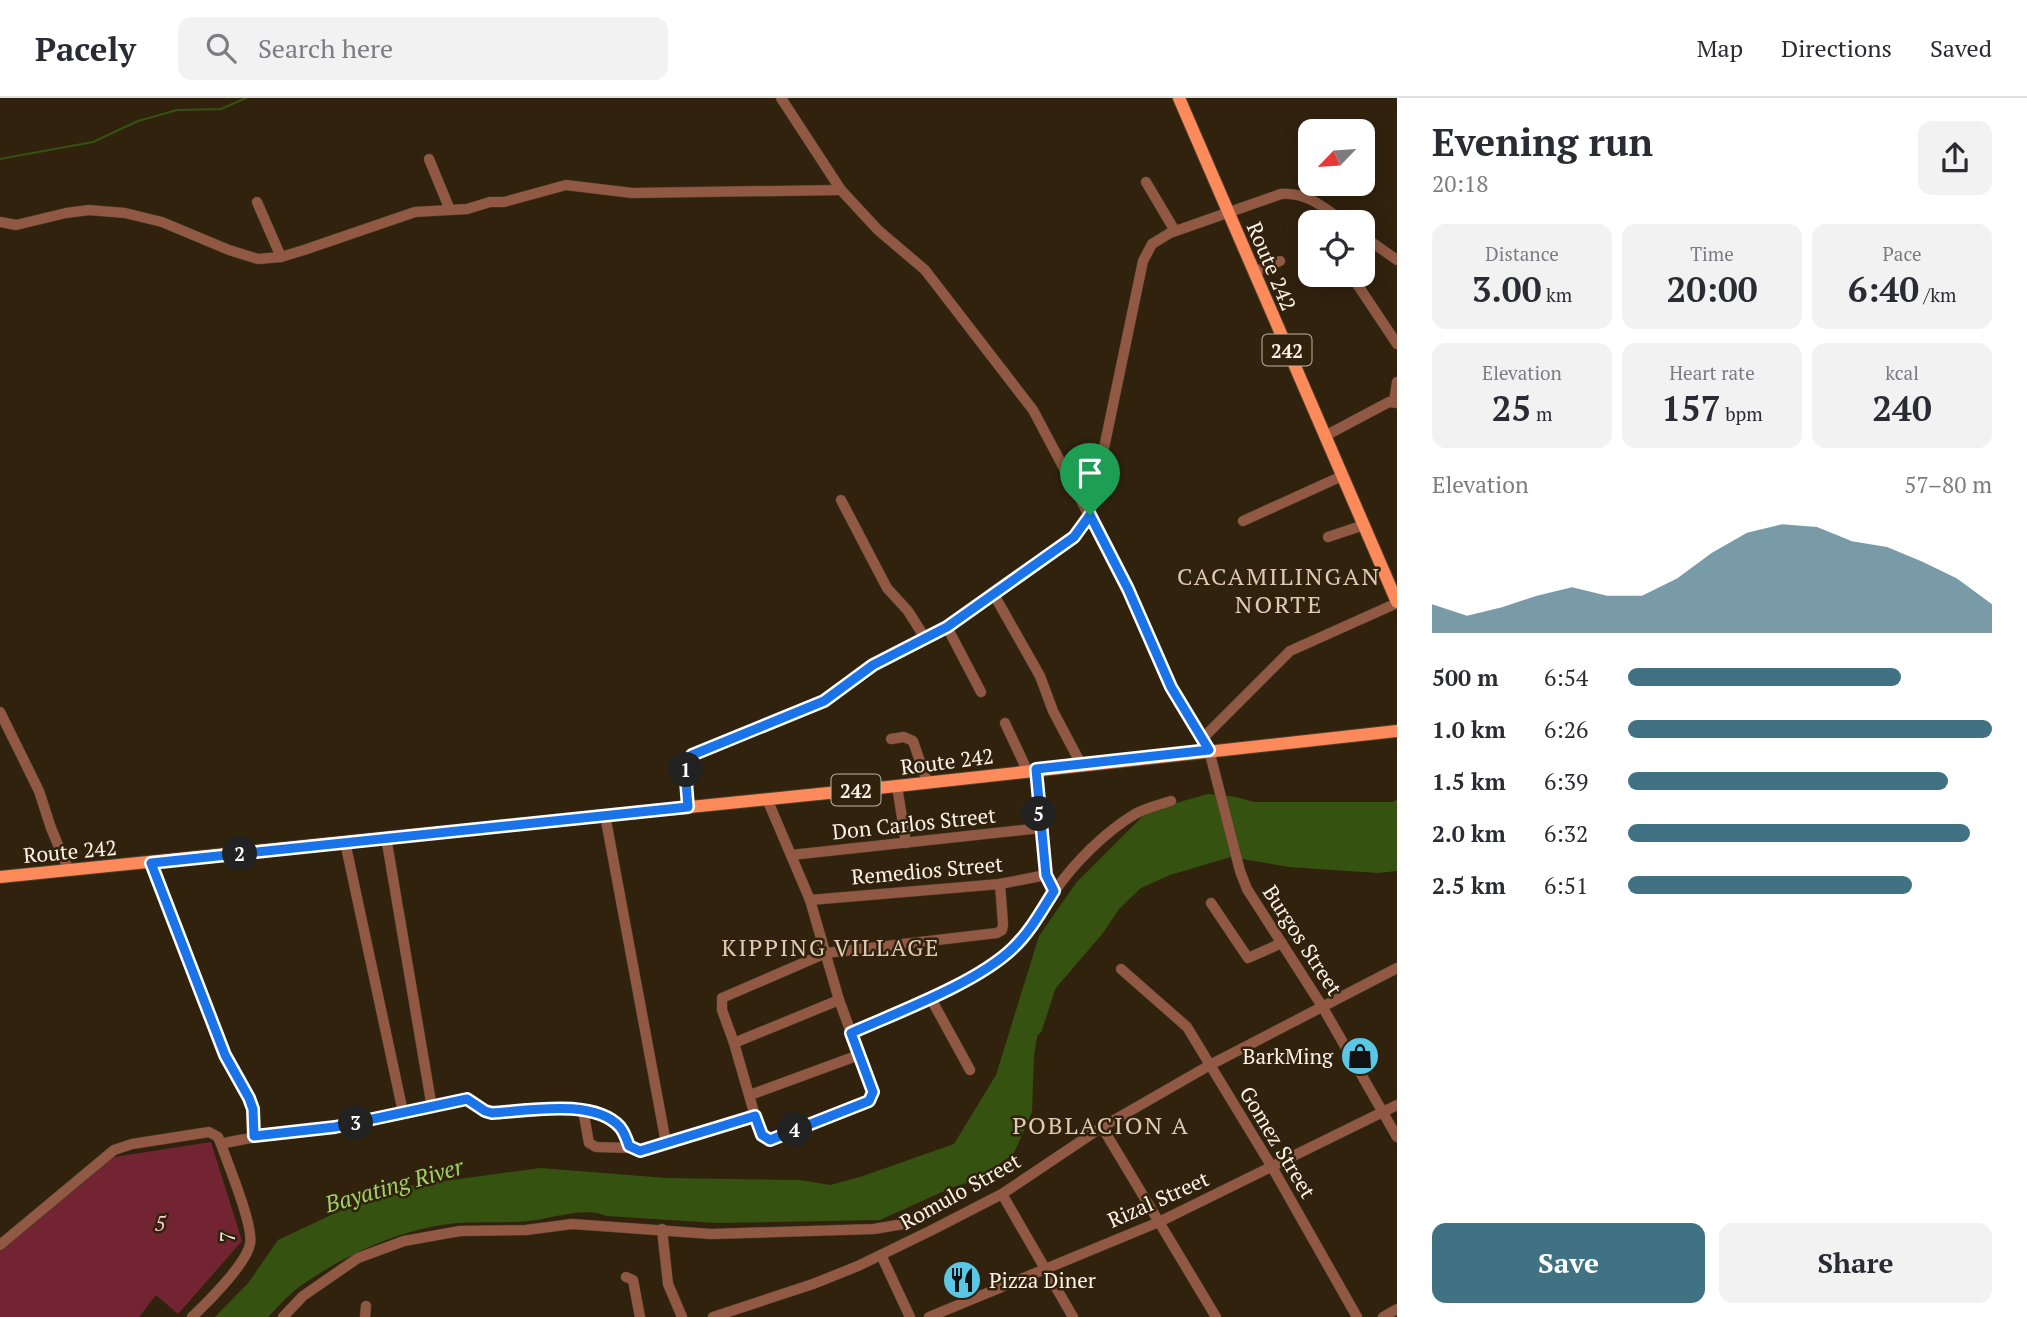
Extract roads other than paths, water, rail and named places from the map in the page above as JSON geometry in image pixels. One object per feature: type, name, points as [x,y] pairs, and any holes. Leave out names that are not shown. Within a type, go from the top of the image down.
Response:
[{"type":"main road","name":"Route 242","points":[[1179,98],[1397,603]]},
{"type":"main road","name":"Route 242","points":[[0,877],[897,786],[1397,731]]},
{"type":"street","name":"Burgos Street","points":[[781,98],[841,190],[878,230],[920,263],[1033,410],[1128,589],[1171,687],[1209,750],[1240,871],[1253,901],[1322,1006],[1397,1137]]},
{"type":"street","points":[[429,159],[450,210]]},
{"type":"street","points":[[1146,182],[1175,231]]},
{"type":"street","points":[[0,222],[16,225],[66,213],[116,211],[162,222],[258,259],[281,257],[415,212],[467,209],[570,184],[632,193],[841,190]]},
{"type":"street","points":[[688,807],[685,768],[692,755],[824,701],[873,665],[947,627],[1074,537],[1090,515],[1143,261],[1152,244],[1175,231],[1281,194],[1293,193],[1327,210]]},
{"type":"street","points":[[257,202],[281,257]]},
{"type":"street","points":[[1375,244],[1397,260]]},
{"type":"street","points":[[1254,272],[1280,261]]},
{"type":"street","points":[[1359,287],[1397,344]]},
{"type":"street","points":[[1325,436],[1389,402],[1396,403],[1394,388],[1397,382]]},
{"type":"street","points":[[1243,522],[1342,476]]},
{"type":"street","points":[[841,500],[887,588],[908,611],[925,638]]},
{"type":"street","points":[[1328,537],[1364,525]]},
{"type":"street","points":[[993,593],[1040,676],[1050,706],[1081,764]]},
{"type":"street","points":[[1203,738],[1290,651],[1397,603]]},
{"type":"street","points":[[947,627],[981,692]]},
{"type":"street","points":[[0,712],[39,791],[69,871]]},
{"type":"street","points":[[1005,723],[1031,770],[1046,875],[1054,891]]},
{"type":"street","points":[[891,739],[904,737],[913,741],[927,782]]},
{"type":"street","points":[[897,786],[906,843]]},
{"type":"street","points":[[767,799],[810,900],[826,953],[839,1000],[873,1092],[872,1098],[770,1140],[762,1135],[755,1116],[721,1003],[727,994],[826,953],[997,933],[1002,930],[1003,924],[1000,884]]},
{"type":"street","points":[[851,1033],[930,997],[1004,956],[1021,939],[1054,891],[1114,829],[1136,813],[1171,802]]},
{"type":"street","points":[[605,815],[666,1143]]},
{"type":"street","name":"Don Carlos Street","points":[[791,855],[1041,828]]},
{"type":"street","points":[[386,837],[432,1108]]},
{"type":"street","points":[[345,842],[403,1112]]},
{"type":"street","points":[[151,863],[225,1055],[249,1098],[253,1109],[254,1136]]},
{"type":"street","name":"Remedios Street","points":[[810,900],[1000,884],[1046,875]]},
{"type":"street","points":[[1211,903],[1248,958],[1282,943]]},
{"type":"street","name":"Romulo Street","points":[[713,1317],[813,1284],[881,1255],[1002,1194],[1102,1127],[1210,1066],[1397,968]]},
{"type":"street","name":"Gomez Street","points":[[1121,969],[1180,1018],[1272,1167],[1357,1317]]},
{"type":"street","points":[[930,997],[970,1070]]},
{"type":"street","points":[[734,1043],[839,1000]]},
{"type":"street","points":[[750,1095],[859,1055]]},
{"type":"street","points":[[0,1245],[100,1160],[123,1146],[209,1132],[218,1137],[221,1144],[254,1136],[335,1127],[467,1099],[492,1113],[583,1110],[613,1121],[624,1132],[632,1148]]},
{"type":"street","name":"Rizal Street","points":[[929,1317],[1159,1223],[1397,1105]]},
{"type":"street","points":[[583,1110],[589,1143],[596,1147],[632,1148],[640,1151],[755,1116]]},
{"type":"street","points":[[1102,1127],[1216,1317]]},
{"type":"street","name":"7","points":[[192,1317],[228,1279],[250,1247],[249,1228],[221,1144]]},
{"type":"street","points":[[1002,1194],[1073,1317]]},
{"type":"street","points":[[283,1317],[303,1296],[358,1258],[404,1241],[460,1230],[526,1230],[572,1224],[711,1234],[874,1228],[909,1223]]},
{"type":"street","points":[[662,1229],[668,1284],[682,1317]]},
{"type":"street","points":[[881,1255],[910,1317]]},
{"type":"street","points":[[626,1277],[632,1280],[640,1317]]},
{"type":"street","points":[[1383,1317],[1397,1309]]},
{"type":"waterway","points":[[0,159],[93,142],[138,121],[177,110],[221,109],[246,98]]},
{"type":"waterway","points":[[1036,1029],[1050,986]]},
{"type":"place","name":"BarkMing","points":[[1360,1056]]},
{"type":"place","name":"Pizza Diner","points":[[962,1280]]},
{"type":"district","name":"CACAMILINGAN NORTE","points":[[1279,590]]},
{"type":"district","name":"KIPPING VILLAGE","points":[[831,947]]},
{"type":"district","name":"POBLACION A","points":[[1101,1125]]},
{"type":"water label","name":"Bayating River","points":[[394,1185]]},
{"type":"park label","name":"5","points":[[160,1223]]}]
